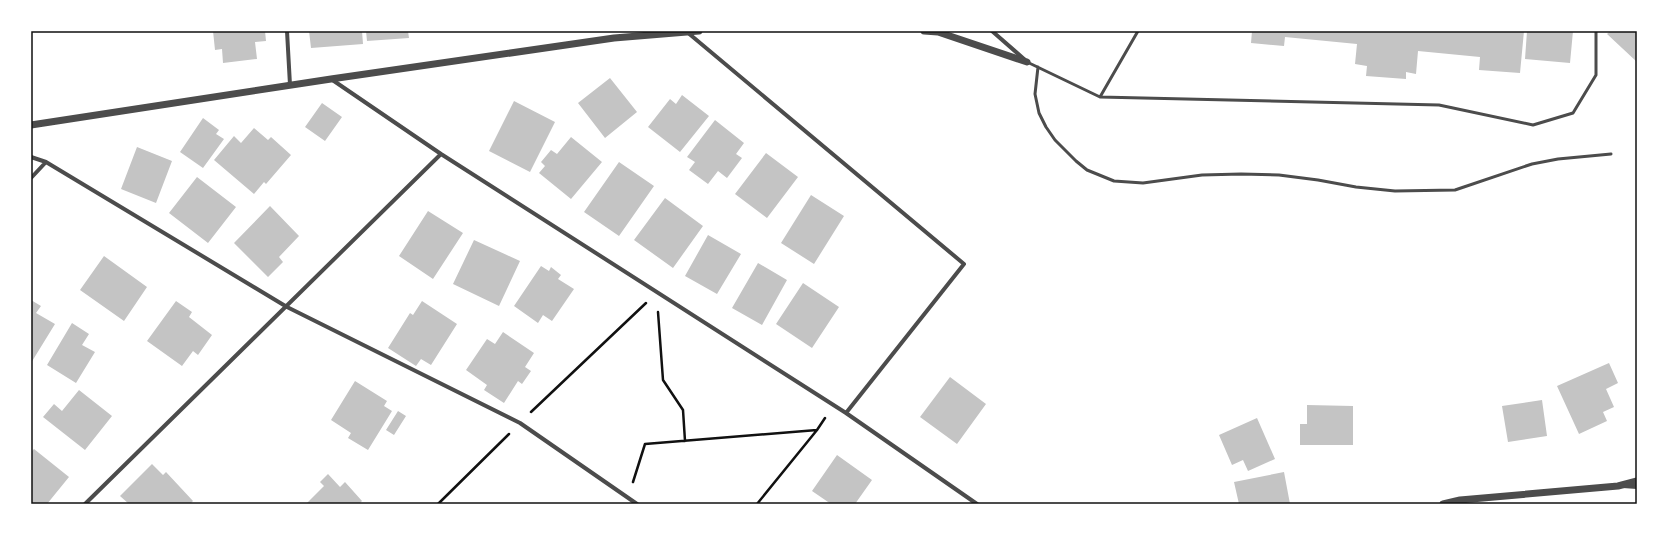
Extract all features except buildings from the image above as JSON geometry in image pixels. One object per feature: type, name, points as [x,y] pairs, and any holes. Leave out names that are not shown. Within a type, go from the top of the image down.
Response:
[{"type":"street","points":[[287,31],[290,85]]},
{"type":"street","points":[[31,125],[330,79],[614,38],[699,31]]},
{"type":"street","points":[[924,31],[938,32],[1028,62]]},
{"type":"street","points":[[992,31],[1028,62]]},
{"type":"street","points":[[687,32],[964,264],[846,413]]},
{"type":"street","points":[[330,79],[441,154],[846,413],[977,504]]},
{"type":"street","points":[[85,504],[441,154]]},
{"type":"street","points":[[31,157],[46,162],[287,307],[520,423],[637,504]]},
{"type":"street","points":[[31,178],[46,162]]},
{"type":"street","points":[[1443,504],[1460,500],[1618,486],[1637,482]]},
{"type":"street","points":[[1618,486],[1637,488]]},
{"type":"lane","points":[[1100,97],[1138,31]]},
{"type":"lane","points":[[1028,62],[1100,97],[1439,105],[1533,125],[1573,113],[1596,75],[1596,31]]},
{"type":"lane","points":[[1038,67],[1035,94],[1039,113],[1046,128],[1055,140],[1076,161],[1088,170],[1114,181],[1143,183],[1202,175],[1241,174],[1279,175],[1356,187],[1395,191],[1456,190],[1532,164],[1558,158],[1611,154]]},
{"type":"path","points":[[438,504],[520,423],[657,293]]},
{"type":"path","points":[[657,293],[663,380],[683,410],[685,441]]},
{"type":"path","points":[[757,504],[817,430],[833,405]]},
{"type":"path","points":[[628,498],[645,444],[817,430]]}]
